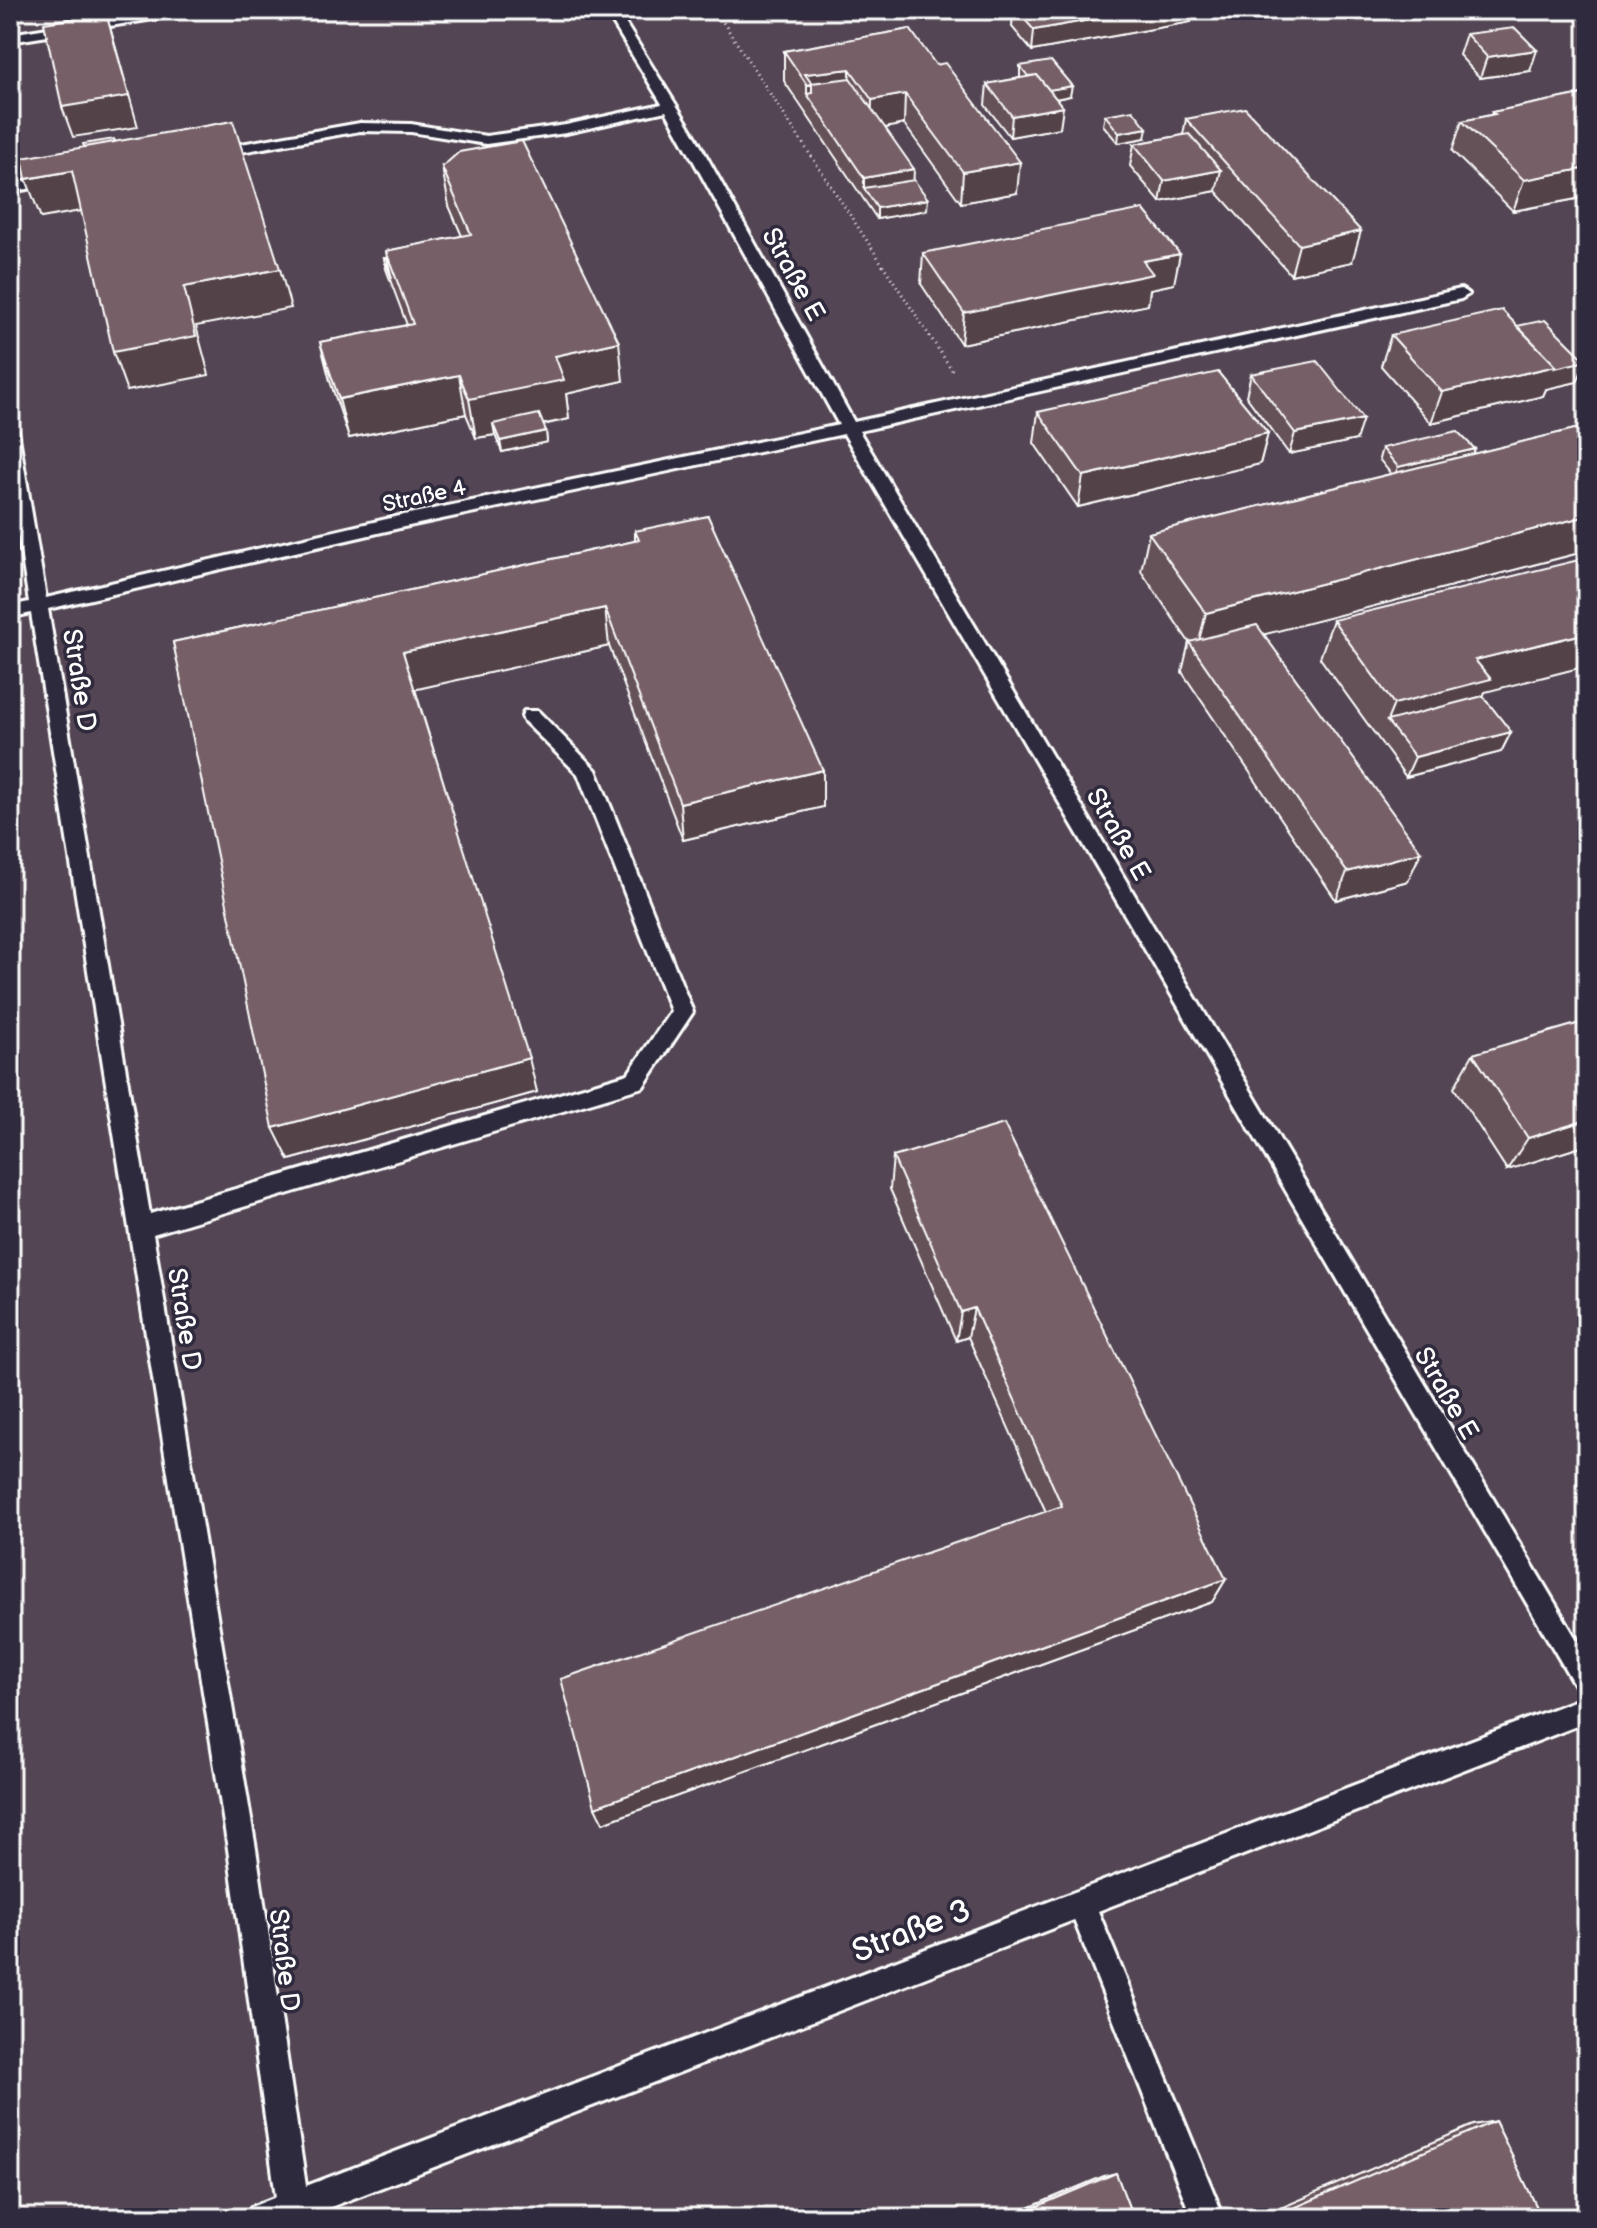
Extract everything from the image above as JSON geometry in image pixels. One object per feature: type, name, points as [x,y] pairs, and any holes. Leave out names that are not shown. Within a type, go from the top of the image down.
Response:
[{"type":"lane","points":[[10,38],[185,10]]},
{"type":"lane","name":"Straße E","points":[[611,10],[670,106],[849,428],[1587,1682]]},
{"type":"lane","points":[[193,156],[360,127],[411,128],[486,140],[566,129],[670,106]]},
{"type":"lane","points":[[10,188],[71,177]]},
{"type":"lane","name":"Straße 4","points":[[10,612],[404,521],[973,402],[1461,294]]},
{"type":"lane","name":"Straße D","points":[[10,431],[242,1849],[294,2212]]},
{"type":"lane","points":[[141,1227],[635,1081],[682,1012],[586,770],[531,716]]},
{"type":"lane","name":"Straße 3","points":[[262,2218],[294,2212],[1081,1903],[1587,1709]]},
{"type":"lane","points":[[1081,1903],[1208,2218]]},
{"type":"path","points":[[715,10],[973,402]]},
{"type":"shaded area","points":[[10,10],[1587,10],[1587,2218],[10,2218]]},
{"type":"building","points":[[1016,10],[1146,10],[1034,30]]},
{"type":"building","points":[[106,13],[129,96],[62,107],[44,23]]},
{"type":"building","points":[[1515,28],[1537,50],[1487,57],[1466,34]]},
{"type":"building","points":[[910,29],[936,65],[945,63],[1020,162],[963,172],[905,94],[872,100],[850,69],[805,74],[812,84],[807,85],[784,51]]},
{"type":"building","points":[[1051,61],[1072,86],[1049,90],[1037,75],[1028,76],[1020,66]]},
{"type":"building","points":[[1037,75],[1063,107],[1012,116],[987,84]]},
{"type":"building","points":[[850,78],[914,169],[864,178],[807,94],[812,93],[812,83]]},
{"type":"building","points":[[1587,93],[1587,168],[1524,180],[1462,121],[1495,114],[1492,112]]},
{"type":"building","points":[[1245,108],[1361,231],[1299,245],[1186,119]]},
{"type":"building","points":[[1133,110],[1147,128],[1119,133],[1105,115]]},
{"type":"building","points":[[233,121],[280,269],[184,287],[196,336],[113,352],[72,171],[26,179],[22,158]]},
{"type":"building","points":[[1189,134],[1221,170],[1164,181],[1134,144]]},
{"type":"building","points":[[114,139],[115,142],[84,147],[83,144]]},
{"type":"building","points":[[522,141],[619,342],[555,356],[564,380],[469,399],[459,375],[339,399],[320,342],[413,324],[386,251],[471,234],[442,167],[459,152]]},
{"type":"building","points":[[914,180],[928,199],[877,208],[864,188]]},
{"type":"building","points":[[1143,209],[1180,254],[1143,261],[1153,274],[964,313],[923,253]]},
{"type":"building","points":[[1502,310],[1556,366],[1442,392],[1391,335]]},
{"type":"building","points":[[1545,320],[1586,361],[1555,368],[1517,326]]},
{"type":"building","points":[[1317,361],[1363,419],[1295,433],[1251,374]]},
{"type":"building","points":[[1218,372],[1268,433],[1083,476],[1038,412]]},
{"type":"building","points":[[539,414],[546,431],[500,441],[493,424]]},
{"type":"building","points":[[1587,426],[1587,516],[1206,613],[1149,533]]},
{"type":"building","points":[[1457,431],[1475,449],[1398,467],[1382,448]]},
{"type":"building","points":[[708,516],[823,770],[680,803],[605,608],[403,652],[529,1058],[273,1128],[173,642],[639,540],[635,531]]},
{"type":"building","points":[[1587,558],[1587,633],[1475,660],[1491,679],[1394,704],[1333,620]]},
{"type":"building","points":[[1257,625],[1421,852],[1347,872],[1189,642]]},
{"type":"building","points":[[1483,696],[1511,732],[1415,757],[1387,721]]},
{"type":"building","points":[[1587,1021],[1587,1120],[1528,1138],[1473,1054]]},
{"type":"building","points":[[1004,1124],[1226,1579],[595,1807],[561,1679],[1062,1506],[974,1308],[961,1312],[893,1157]]},
{"type":"building","points":[[1495,2121],[1542,2218],[1273,2218],[1273,2217]]},
{"type":"building","points":[[1116,2173],[1133,2218],[1010,2218]]}]
